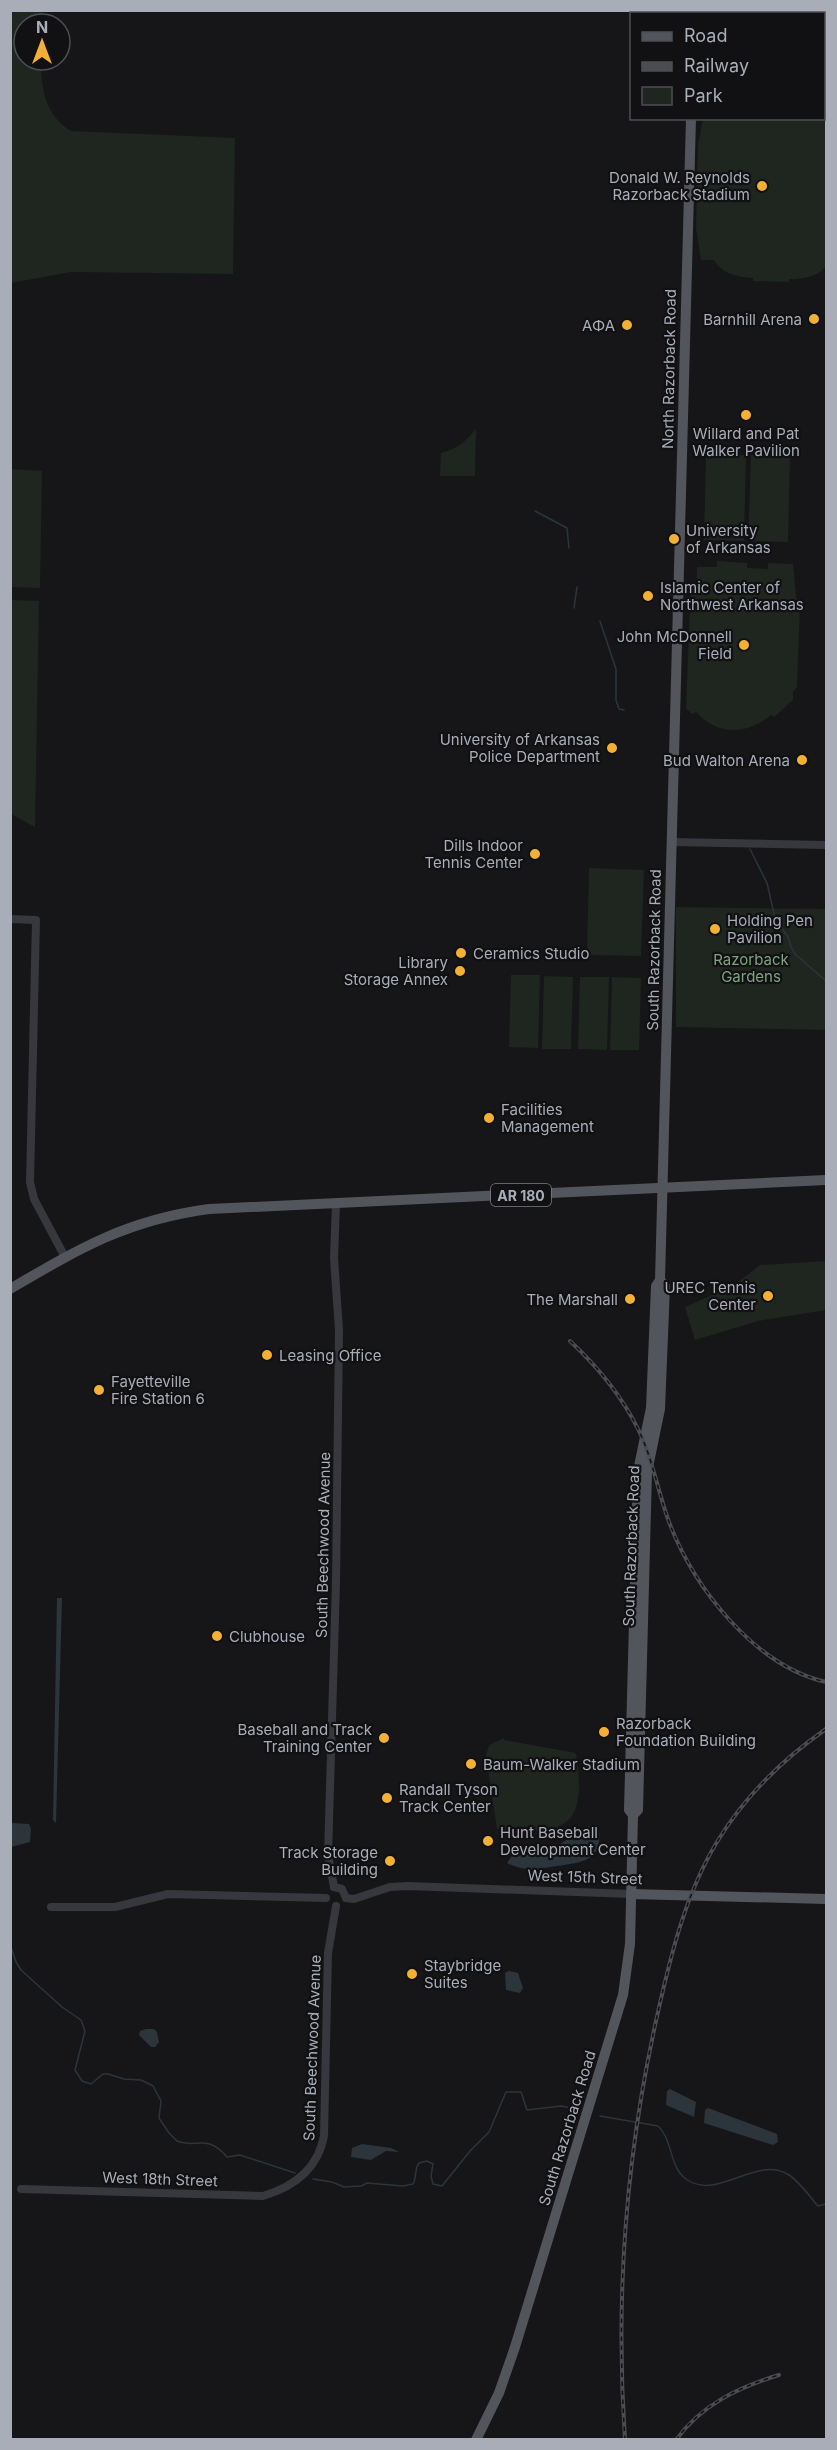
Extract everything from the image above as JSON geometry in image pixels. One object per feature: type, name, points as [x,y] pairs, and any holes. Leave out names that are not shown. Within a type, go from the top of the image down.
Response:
[{"type":"main road","name":"North Razorback Road","points":[[678,620],[691,120]]},
{"type":"main road","name":"South Razorback Road","points":[[476,2439],[499,2393],[515,2347],[623,1995],[628,1961],[633,1815],[638,1810],[647,1472],[660,1409],[662,1383],[665,1286],[660,1280],[678,620]]},
{"type":"main road","name":"AR 180","points":[[10,1289],[64,1257],[133,1225],[180,1213],[243,1206],[826,1180]]},
{"type":"main road","name":"West 15th Street","points":[[631,1894],[826,1899]]},
{"type":"street","points":[[671,842],[826,845]]},
{"type":"street","points":[[10,919],[36,920],[30,1182],[34,1199],[64,1257]]},
{"type":"street","name":"South Beechwood Avenue","points":[[334,1887],[328,1855],[336,1583],[339,1329],[334,1258],[336,1203]]},
{"type":"street","name":"West 15th Street","points":[[345,1898],[354,1899],[390,1887],[408,1886],[631,1894]]},
{"type":"street","points":[[334,1887],[342,1889],[345,1898],[342,1904],[336,1906],[329,1904],[326,1898],[327,1891],[334,1887]]},
{"type":"street","points":[[51,1907],[115,1907],[168,1894],[326,1898]]},
{"type":"street","name":"South Beechwood Avenue","points":[[295,2182],[315,2161],[322,2148],[324,2136],[328,1953],[336,1906]]},
{"type":"street","name":"West 18th Street","points":[[21,2189],[263,2196],[280,2191],[295,2182]]},
{"type":"green space","points":[[11,10],[43,11],[12,12],[12,72],[42,72],[46,100],[50,109],[62,125],[71,131],[235,138],[233,274],[71,272],[11,283]]},
{"type":"green space","name":"Donald W. Reynolds Razorback Stadium","points":[[825,98],[826,266],[814,275],[789,279],[789,282],[753,281],[753,278],[726,272],[714,260],[701,260],[696,228],[698,144],[703,120],[825,120]]},
{"type":"green space","points":[[476,429],[475,476],[440,476],[441,453],[460,444]]},
{"type":"green space","points":[[706,454],[746,455],[744,541],[704,540]]},
{"type":"green space","points":[[751,455],[790,456],[788,542],[748,541]]},
{"type":"green space","points":[[11,469],[42,471],[40,588],[11,587]]},
{"type":"green space","name":"John McDonnell Field","points":[[717,561],[747,563],[747,568],[768,569],[768,563],[793,564],[796,597],[800,603],[797,687],[793,692],[793,700],[774,717],[771,715],[762,722],[743,729],[723,729],[704,720],[696,712],[692,714],[686,708],[691,582],[697,582],[697,567],[717,567]]},
{"type":"green space","points":[[11,600],[39,601],[35,827],[11,814]]},
{"type":"green space","points":[[589,868],[644,870],[641,956],[587,955]]},
{"type":"green space","name":"Razorback Gardens","points":[[676,907],[826,909],[826,1030],[676,1027]]},
{"type":"green space","points":[[511,975],[540,975],[538,1048],[509,1047]]},
{"type":"green space","points":[[544,976],[573,977],[571,1049],[542,1049]]},
{"type":"green space","points":[[580,977],[609,977],[607,1050],[578,1049]]},
{"type":"green space","points":[[612,977],[641,978],[639,1050],[610,1050]]},
{"type":"green space","name":"UREC Tennis Center","points":[[826,1261],[826,1310],[758,1321],[695,1340],[685,1307],[733,1286],[760,1265]]},
{"type":"green space","points":[[504,1738],[504,1740],[576,1753],[579,1778],[578,1798],[574,1812],[566,1822],[555,1828],[540,1831],[497,1829],[486,1756],[489,1745]]},
{"type":"shaded area","points":[[57,1598],[62,1598],[56,1823],[53,1820]]},
{"type":"shaded area","points":[[11,1823],[29,1824],[30,1842],[11,1847]]},
{"type":"shaded area","points":[[589,1826],[599,1829],[599,1840],[594,1854],[582,1861],[538,1869],[519,1868],[507,1863],[512,1856],[542,1851],[560,1844]]},
{"type":"shaded area","points":[[509,1971],[518,1973],[523,1988],[520,1993],[506,1990],[505,1973]]},
{"type":"shaded area","points":[[154,2029],[157,2032],[159,2042],[155,2047],[151,2047],[139,2035],[140,2031]]},
{"type":"shaded area","points":[[670,2089],[696,2102],[694,2117],[666,2105],[667,2091]]},
{"type":"shaded area","points":[[708,2108],[777,2134],[778,2142],[773,2145],[704,2123],[705,2110]]},
{"type":"shaded area","points":[[362,2144],[391,2148],[399,2152],[386,2151],[371,2160],[351,2157],[352,2148]]},
{"type":"waterway","points":[[535,511],[567,528],[569,548]]},
{"type":"waterway","points":[[574,608],[577,587]]},
{"type":"waterway","points":[[600,621],[616,669],[616,700],[619,709],[624,710]]},
{"type":"waterway","points":[[750,849],[767,883],[775,918],[788,937],[795,954],[826,981]]},
{"type":"waterway","points":[[10,1944],[21,1970],[62,2007],[81,2020],[85,2031],[75,2070],[82,2081],[91,2084],[103,2074],[141,2080],[153,2086],[161,2101],[159,2118],[177,2141],[207,2144],[220,2150],[227,2157],[240,2155],[295,2173]]},
{"type":"waterway","points":[[313,2179],[332,2182],[344,2187],[361,2186],[367,2183],[403,2186],[413,2184],[419,2163],[427,2161],[433,2164],[431,2176],[433,2184],[442,2186],[470,2151],[489,2132],[506,2092],[521,2092],[527,2110],[561,2106],[576,2109]]},
{"type":"waterway","points":[[600,2116],[658,2126],[666,2138],[681,2174],[698,2185],[711,2185],[764,2170],[777,2170],[793,2178],[818,2206],[826,2204]]},
{"type":"railway","points":[[570,1341],[609,1383],[632,1418],[648,1453],[665,1511],[680,1547],[694,1573],[711,1597],[730,1621],[775,1660],[800,1673],[826,1682]]},
{"type":"railway","points":[[625,2440],[621,2332],[631,2171],[647,2065],[674,1946],[697,1882],[728,1825],[752,1794],[780,1766],[826,1729]]},
{"type":"railway","points":[[676,2440],[709,2407],[750,2385],[779,2375]]},
{"type":"place","name":"Donald W. Reynolds Razorback Stadium","points":[[762,186]]},
{"type":"place","name":"Barnhill Arena","points":[[814,319]]},
{"type":"place","name":"ΑΦΑ","points":[[627,325]]},
{"type":"place","name":"Willard and Pat Walker Pavilion","points":[[746,415]]},
{"type":"place","name":"University of Arkansas","points":[[674,539]]},
{"type":"place","name":"Islamic Center of Northwest Arkansas","points":[[648,596]]},
{"type":"place","name":"John McDonnell Field","points":[[744,645]]},
{"type":"place","name":"University of Arkansas Police Department","points":[[612,748]]},
{"type":"place","name":"Bud Walton Arena","points":[[802,760]]},
{"type":"place","name":"Dills Indoor Tennis Center","points":[[535,854]]},
{"type":"place","name":"Holding Pen Pavilion","points":[[715,929]]},
{"type":"place","name":"Ceramics Studio","points":[[461,953]]},
{"type":"place","name":"Library Storage Annex","points":[[460,971]]},
{"type":"place","name":"Facilities Management","points":[[489,1118]]},
{"type":"place","name":"UREC Tennis Center","points":[[768,1296]]},
{"type":"place","name":"The Marshall","points":[[630,1299]]},
{"type":"place","name":"Leasing Office","points":[[267,1355]]},
{"type":"place","name":"Fayetteville Fire Station 6","points":[[99,1390]]},
{"type":"place","name":"Clubhouse","points":[[217,1636]]},
{"type":"place","name":"Razorback Foundation Building","points":[[604,1732]]},
{"type":"place","name":"Baseball and Track Training Center","points":[[384,1738]]},
{"type":"place","name":"Baum-Walker Stadium","points":[[471,1764]]},
{"type":"place","name":"Randall Tyson Track Center","points":[[387,1798]]},
{"type":"place","name":"Hunt Baseball Development Center","points":[[488,1841]]},
{"type":"place","name":"Track Storage Building","points":[[390,1861]]},
{"type":"place","name":"Staybridge Suites","points":[[412,1974]]}]
